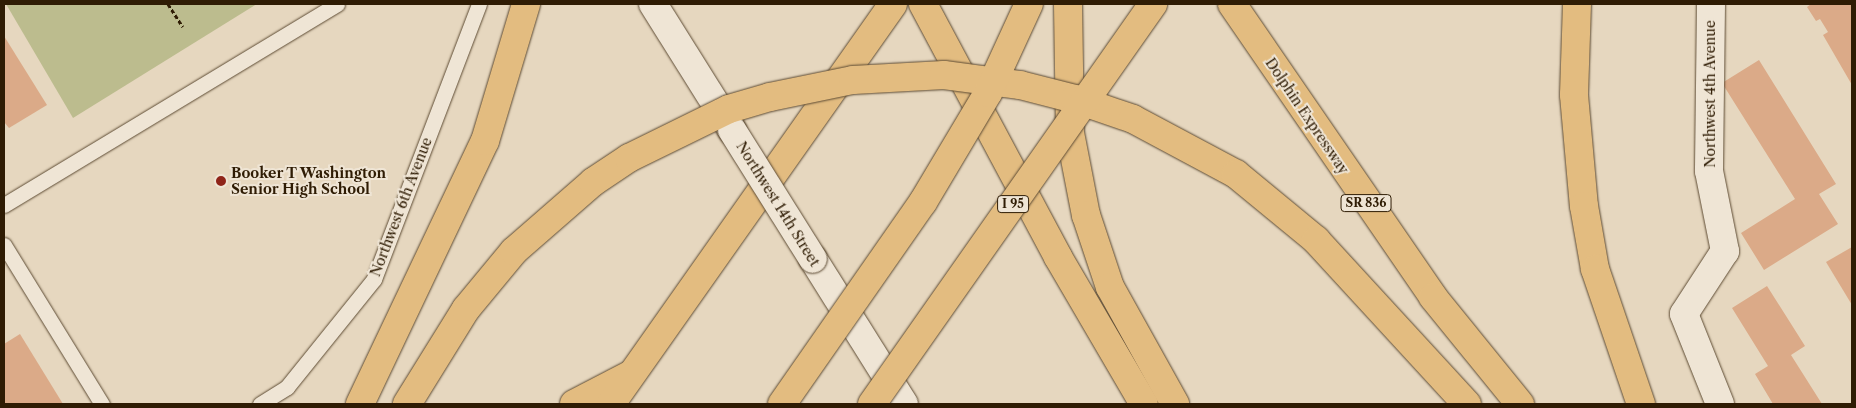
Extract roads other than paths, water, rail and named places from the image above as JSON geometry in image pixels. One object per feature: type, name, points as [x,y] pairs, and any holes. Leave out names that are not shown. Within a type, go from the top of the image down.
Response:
[{"type":"highway","points":[[360,404],[485,141],[526,4]]},
{"type":"highway","points":[[611,404],[893,4]]},
{"type":"highway","points":[[923,4],[1058,257],[1144,404]]},
{"type":"highway","points":[[782,404],[923,202],[988,93],[1029,4]]},
{"type":"highway","points":[[1068,4],[1070,133],[1086,215],[1110,287],[1174,404]]},
{"type":"highway","name":"I 95","points":[[872,404],[1153,4]]},
{"type":"highway","name":"Dolphin Expressway","points":[[1232,4],[1433,297],[1516,399]]},
{"type":"highway","points":[[1577,4],[1574,95],[1584,206],[1600,287],[1641,404]]},
{"type":"highway","points":[[408,404],[447,336],[514,251],[593,182],[629,158],[729,109],[770,97],[853,80],[944,75],[1074,99],[1133,119],[1236,174],[1316,240],[1467,404]]},
{"type":"highway","points":[[574,404],[630,375]]},
{"type":"street","name":"Northwest 14th Street","points":[[653,4],[904,404]]},
{"type":"street","name":"Northwest 4th Avenue","points":[[1711,4],[1709,171],[1725,250],[1684,314],[1720,404]]},
{"type":"lane","points":[[4,205],[337,4]]},
{"type":"lane","name":"Northwest 6th Avenue","points":[[260,404],[287,388],[374,279],[479,4]]},
{"type":"lane","points":[[4,245],[102,404]]},
{"type":"place","name":"Booker T Washington Senior High School","points":[[221,181]]}]
